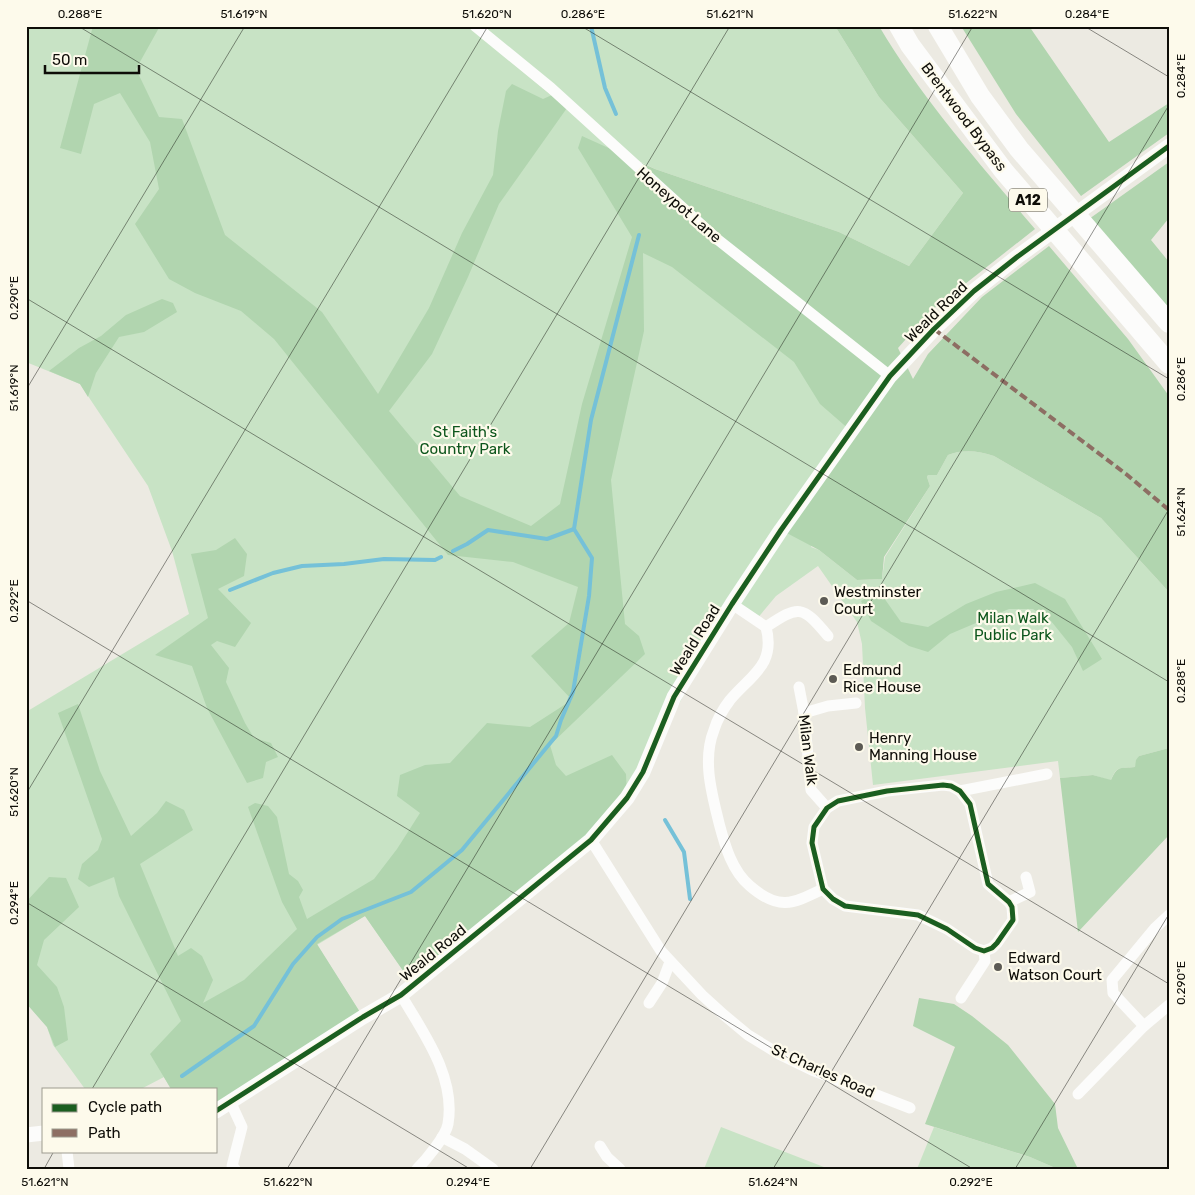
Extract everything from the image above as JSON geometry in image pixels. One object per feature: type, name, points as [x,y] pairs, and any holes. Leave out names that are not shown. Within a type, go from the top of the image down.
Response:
[{"type":"highway","name":"Brentwood Bypass","points":[[899,26],[910,45],[1003,170],[1169,364]]},
{"type":"highway","name":"Brentwood Bypass","points":[[938,26],[980,96],[1019,149],[1169,323]]},
{"type":"street","name":"Honeypot Lane","points":[[476,26],[551,88],[717,239],[890,376]]},
{"type":"street","name":"Weald Road","points":[[218,1110],[363,1017],[401,995],[591,840],[627,798],[643,772],[674,697],[732,604],[890,376],[934,329],[974,291],[1017,257],[1169,146]]},
{"type":"street","points":[[732,604],[766,627],[768,653],[759,671],[729,701],[713,731],[708,765],[723,838],[736,871],[755,890],[779,903],[793,902],[822,889]]},
{"type":"street","points":[[766,627],[796,610],[805,612],[814,619],[828,636]]},
{"type":"street","name":"Milan Walk","points":[[799,687],[804,714],[811,790],[827,808]]},
{"type":"street","points":[[804,714],[828,706],[856,703]]},
{"type":"street","points":[[960,791],[1047,774]]},
{"type":"street","points":[[943,785],[951,786],[960,791],[970,804],[988,884],[1009,902],[1012,907],[1013,920],[997,943],[992,948],[984,951],[976,948],[947,929],[918,915],[845,906],[833,899],[822,889],[812,843],[814,826],[827,808],[838,801],[887,791],[943,785]]},
{"type":"street","name":"St Charles Road","points":[[591,840],[661,951],[702,995],[724,1015],[748,1035],[779,1054],[812,1070],[910,1108]]},
{"type":"street","points":[[1009,902],[1030,892],[1026,877]]},
{"type":"street","points":[[1144,1026],[1113,993],[1112,980],[1155,928],[1169,915]]},
{"type":"street","points":[[961,998],[985,961],[984,951]]},
{"type":"street","points":[[650,1003],[662,982],[670,962]]},
{"type":"street","points":[[401,995],[434,1052],[447,1088],[449,1108],[448,1126],[442,1137],[417,1169]]},
{"type":"street","points":[[1078,1094],[1144,1026],[1169,1005]]},
{"type":"street","points":[[230,1101],[242,1127],[232,1166],[235,1169]]},
{"type":"street","points":[[26,1135],[42,1133]]},
{"type":"street","points":[[442,1137],[465,1149],[493,1169]]},
{"type":"street","points":[[600,1146],[620,1169]]},
{"type":"street","points":[[67,1152],[69,1169]]},
{"type":"green space","name":"St Faith's Country Park","points":[[26,26],[468,26],[890,376],[811,547],[819,550],[857,580],[882,579],[885,557],[930,486],[928,475],[937,475],[948,455],[954,453],[971,451],[994,456],[1101,518],[1169,592],[1169,748],[1139,756],[1135,767],[1118,769],[1111,780],[1093,775],[1060,778],[1058,761],[873,785],[865,708],[862,644],[857,622],[818,566],[776,596],[756,620],[732,604],[643,772],[413,985],[365,916],[317,945],[363,1017],[218,1088],[170,1088],[164,1077],[143,1088],[84,1088],[53,1045],[47,1027],[26,1003],[26,712],[189,614],[172,551],[148,486],[80,384],[26,362]]},
{"type":"green space","points":[[93,26],[160,26],[136,69],[159,117],[182,119],[225,235],[322,312],[378,394],[429,308],[462,233],[493,175],[498,131],[506,91],[512,84],[543,99],[552,95],[567,108],[499,204],[432,354],[389,411],[460,496],[531,526],[560,504],[582,404],[632,237],[578,148],[582,136],[655,169],[839,232],[909,266],[963,193],[879,97],[835,26],[879,26],[933,105],[1035,229],[932,310],[898,348],[913,379],[928,354],[982,297],[1049,246],[1128,339],[1169,396],[1169,592],[1101,518],[994,456],[971,451],[948,455],[937,475],[928,475],[930,486],[884,557],[882,579],[857,580],[819,550],[781,530],[851,431],[820,404],[794,362],[672,267],[643,253],[644,331],[611,480],[625,624],[639,636],[645,654],[550,745],[556,765],[566,776],[612,755],[626,774],[627,798],[591,840],[413,985],[365,916],[317,944],[363,1017],[218,1106],[218,1088],[170,1088],[150,1054],[181,1021],[119,896],[114,877],[89,887],[78,879],[82,864],[98,850],[102,839],[58,713],[78,704],[100,771],[131,836],[157,813],[166,801],[184,810],[193,830],[140,864],[178,956],[191,948],[202,956],[213,980],[203,1003],[244,980],[297,929],[282,902],[248,807],[255,803],[268,806],[277,817],[289,874],[298,881],[303,890],[299,897],[307,919],[374,879],[397,849],[420,813],[397,796],[400,775],[425,765],[450,763],[487,723],[530,727],[572,700],[531,656],[569,623],[578,587],[513,562],[448,555],[274,339],[241,311],[195,293],[169,279],[135,224],[159,189],[150,142],[120,93],[94,104],[81,154],[60,148]]},
{"type":"green space","points":[[484,26],[835,26],[879,97],[963,193],[909,266],[839,232],[655,169],[618,151]]},
{"type":"green space","points":[[961,26],[1029,26],[1109,142],[1169,103],[1169,133],[1081,196],[1016,114]]},
{"type":"green space","points":[[1169,162],[1169,218],[1151,240],[1169,262],[1169,310],[1089,219]]},
{"type":"green space","points":[[162,299],[173,303],[177,312],[144,332],[119,337],[96,373],[88,397],[80,384],[49,371],[79,348],[101,336],[126,315]]},
{"type":"green space","points":[[235,538],[247,554],[244,576],[218,589],[251,623],[235,647],[217,641],[211,645],[229,668],[226,682],[245,723],[254,738],[271,743],[278,757],[266,762],[263,778],[247,783],[207,708],[192,666],[155,655],[208,618],[191,554],[216,550]]},
{"type":"green space","points":[[1035,583],[1065,599],[1102,659],[1083,671],[1072,647],[1051,621],[1033,609],[1009,609],[950,634],[928,652],[909,646],[871,621],[861,601],[868,597],[884,598],[901,622],[928,627],[966,604],[996,592]]},
{"type":"green space","points":[[1169,748],[1169,835],[1078,932],[1060,778],[1093,775],[1111,780],[1118,769],[1135,767],[1139,756]]},
{"type":"green space","points":[[49,877],[66,878],[79,907],[44,940],[37,965],[57,987],[64,1007],[68,1040],[55,1047],[47,1027],[26,1003],[26,902]]},
{"type":"green space","points":[[919,998],[954,1004],[1008,1045],[1055,1104],[1058,1128],[1078,1169],[1054,1169],[1030,1157],[925,1124],[955,1047],[913,1026]]},
{"type":"green space","points":[[721,1127],[829,1169],[704,1169]]},
{"type":"green space","points":[[934,1127],[1030,1157],[1054,1169],[917,1169]]},
{"type":"waterway","points":[[591,26],[605,88],[616,114]]},
{"type":"waterway","points":[[182,1076],[254,1026],[293,964],[317,937],[342,919],[411,892],[462,850],[556,736],[573,692],[589,596],[592,558],[574,529],[591,420],[639,235]]},
{"type":"waterway","points":[[453,551],[488,530],[547,539],[574,529]]},
{"type":"waterway","points":[[230,590],[273,573],[302,566],[344,564],[384,559],[435,560],[441,557]]},
{"type":"waterway","points":[[665,820],[684,852],[690,899]]},
{"type":"marked path","points":[[934,329],[1126,474],[1169,510]]},
{"type":"cycle path","points":[[218,1110],[363,1017],[401,995],[591,840],[627,798],[643,772],[674,697],[732,604],[781,530],[890,376],[934,329],[974,291],[1017,257],[1169,146]]},
{"type":"cycle path","points":[[943,785],[951,786],[960,791],[970,804],[988,884],[1009,902],[1012,907],[1013,920],[997,943],[992,948],[984,951],[975,948],[947,929],[918,915],[845,906],[833,899],[823,889],[812,843],[814,827],[827,808],[838,801],[887,791],[943,785]]},
{"type":"place","name":"Westminster Court","points":[[824,601]]},
{"type":"place","name":"Edmund Rice House","points":[[833,679]]},
{"type":"place","name":"Henry Manning House","points":[[859,747]]},
{"type":"place","name":"Edward Watson Court","points":[[998,967]]},
{"type":"park label","name":"Milan Walk Public Park","points":[[1013,626]]}]
